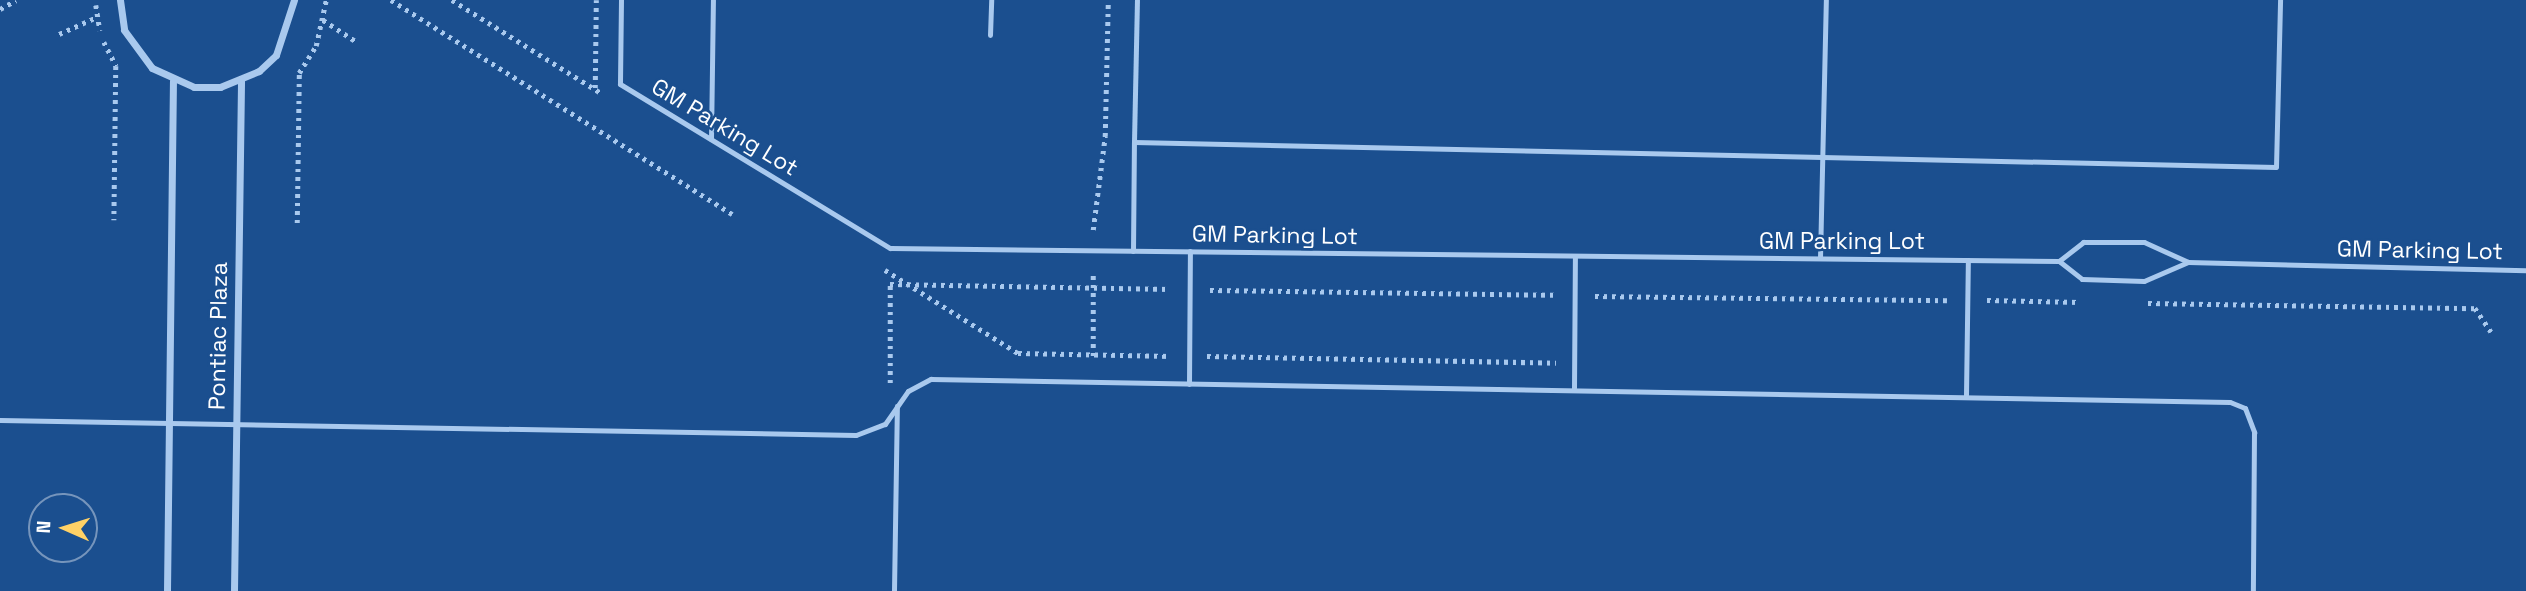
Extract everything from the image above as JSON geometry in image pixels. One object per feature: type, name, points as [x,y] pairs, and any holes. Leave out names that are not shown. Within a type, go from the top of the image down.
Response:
[{"type":"street","points":[[120,0],[135,50],[173,81],[220,87],[241,81],[276,55],[294,0]]},
{"type":"street","name":"Pontiac Plaza","points":[[167,591],[173,81]]},
{"type":"street","name":"Pontiac Plaza","points":[[234,591],[241,81]]},
{"type":"lane","name":"GM Parking Lot","points":[[621,0],[620,84],[890,248],[2059,261],[2082,279],[2144,281],[2188,262]]},
{"type":"lane","points":[[711,139],[713,0]]},
{"type":"lane","points":[[990,35],[991,0]]},
{"type":"lane","points":[[1133,251],[1137,0]]},
{"type":"lane","points":[[1820,258],[1826,0]]},
{"type":"lane","points":[[1134,142],[1822,154],[2276,167],[2280,0]]},
{"type":"lane","name":"GM Parking Lot","points":[[2059,261],[2083,242],[2144,242],[2188,262],[2526,270]]},
{"type":"lane","points":[[1189,383],[1190,251]]},
{"type":"lane","points":[[1574,388],[1575,257]]},
{"type":"lane","points":[[1966,395],[1968,260]]},
{"type":"lane","points":[[0,421],[856,435],[885,424],[908,391],[930,379],[1574,388],[2230,402],[2245,408],[2254,432],[2253,591]]},
{"type":"lane","points":[[894,591],[897,407]]},
{"type":"path","points":[[0,9],[16,0]]},
{"type":"path","points":[[96,0],[97,17],[116,66],[114,220]]},
{"type":"path","points":[[297,223],[299,73],[323,19],[326,0]]},
{"type":"path","points":[[391,0],[732,214]]},
{"type":"path","points":[[595,89],[596,0]]},
{"type":"path","points":[[1095,382],[1093,250],[1105,136],[1108,0]]},
{"type":"path","points":[[59,34],[97,17]]},
{"type":"path","points":[[323,19],[355,41]]},
{"type":"path","points":[[897,407],[888,376],[890,284],[2089,302]]},
{"type":"path","points":[[2143,303],[2475,308],[2491,332]]}]
